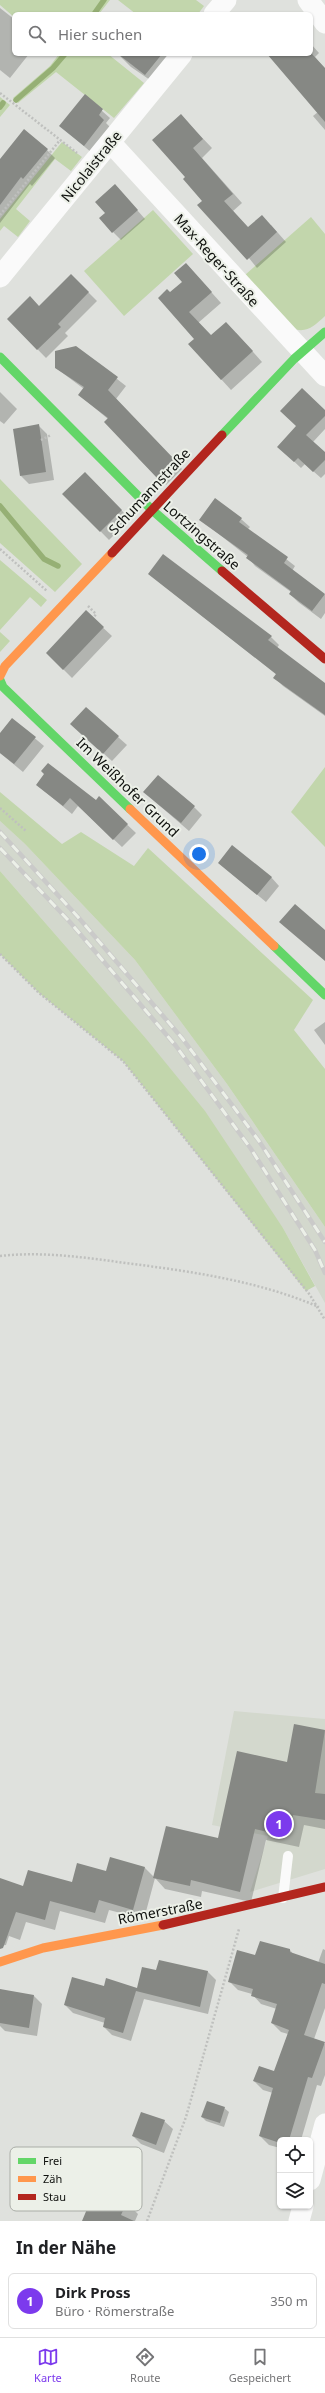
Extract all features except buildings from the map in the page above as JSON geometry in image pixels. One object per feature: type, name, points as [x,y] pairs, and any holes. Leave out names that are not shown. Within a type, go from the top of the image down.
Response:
[{"type":"street","points":[[216,12],[226,0]]},
{"type":"street","points":[[308,0],[325,23]]},
{"type":"street","name":"Nicolaistraße","points":[[0,277],[180,56]]},
{"type":"street","name":"Max-Reger-Straße","points":[[110,142],[325,376]]},
{"type":"street","name":"Schumannstraße","points":[[0,676],[5,666],[151,509],[302,352],[325,332]]},
{"type":"street","name":"Lortzingstraße","points":[[0,357],[151,509],[325,659]]},
{"type":"street","name":"Im Weißhofer Grund","points":[[0,680],[3,687],[325,995]]},
{"type":"street","name":"Römerstraße","points":[[0,1962],[43,1948],[196,1919],[325,1887]]},
{"type":"street","points":[[312,2173],[325,2124]]},
{"type":"street","points":[[299,2221],[302,2209]]},
{"type":"lane","points":[[283,1898],[288,1856]]},
{"type":"path","points":[[0,93],[82,158]]},
{"type":"path","points":[[0,215],[60,140]]},
{"type":"path","points":[[0,549],[43,587]]},
{"type":"path","points":[[0,808],[26,831]]},
{"type":"path","points":[[0,954],[39,993],[123,1061],[319,1307],[325,1320]]},
{"type":"path","points":[[0,1256],[57,1253],[181,1270],[286,1293],[319,1307]]},
{"type":"path","points":[[146,2221],[186,2117],[245,1907]]},
{"type":"shaded area","points":[[0,821],[25,844],[135,960],[227,1084],[325,1227],[325,1303],[283,1228],[143,1035],[0,871]]},
{"type":"shaded area","points":[[234,1711],[325,1719],[325,1869],[250,1892],[268,1836],[212,1825]]},
{"type":"green space","points":[[0,0],[110,0],[101,12],[12,12],[12,15],[0,5]]},
{"type":"green space","points":[[118,0],[196,0],[204,6],[200,12],[133,12]]},
{"type":"green space","points":[[58,56],[110,56],[144,83],[114,118],[56,72],[18,103],[13,98],[50,66]]},
{"type":"green space","points":[[0,97],[10,105],[0,117]]},
{"type":"green space","points":[[62,142],[82,157],[71,171],[55,159],[16,209],[30,221],[18,237],[4,226],[0,231],[0,219]]},
{"type":"green space","points":[[153,210],[193,254],[124,316],[84,271]]},
{"type":"green space","points":[[311,217],[325,234],[325,316],[310,328],[298,330],[293,329],[245,275]]},
{"type":"green space","points":[[0,479],[82,564],[55,592],[0,543]]},
{"type":"green space","points":[[0,560],[47,600],[41,607],[30,597],[0,630]]},
{"type":"green space","points":[[0,632],[10,641],[0,652]]},
{"type":"green space","points":[[325,767],[325,847],[291,812]]},
{"type":"green space","points":[[0,792],[62,844],[81,832],[134,866],[148,848],[313,1000],[294,1030],[325,1069],[325,1227],[227,1084],[135,960],[25,844],[0,821]]},
{"type":"green space","points":[[0,871],[143,1035],[205,1111],[283,1228],[315,1286],[306,1291],[123,1061],[39,993],[0,954]]},
{"type":"waterway","points":[[95,12],[104,0]]},
{"type":"waterway","points":[[16,100],[53,68],[63,56]]},
{"type":"waterway","points":[[0,107],[3,103]]},
{"type":"waterway","points":[[0,506],[44,559],[58,566]]},
{"type":"railway","points":[[0,832],[78,917],[182,1038],[259,1141],[325,1242]]},
{"type":"railway","points":[[0,848],[69,921],[176,1046],[251,1149],[315,1250],[325,1273]]},
{"type":"traffic: fast","points":[[222,435],[294,359],[325,332]]},
{"type":"traffic: fast","points":[[0,357],[151,509],[222,571]]},
{"type":"traffic: fast","points":[[0,680],[3,687],[130,809]]},
{"type":"traffic: fast","points":[[274,946],[325,995]]},
{"type":"traffic: slow","points":[[0,676],[5,666],[112,553]]},
{"type":"traffic: slow","points":[[130,809],[274,946]]},
{"type":"traffic: slow","points":[[0,1962],[43,1948],[163,1925]]},
{"type":"traffic: jam","points":[[112,553],[222,435]]},
{"type":"traffic: jam","points":[[222,571],[325,659]]},
{"type":"traffic: jam","points":[[163,1925],[325,1887]]},
{"type":"place","name":"Dirk Pross","points":[[279,1824]]}]
